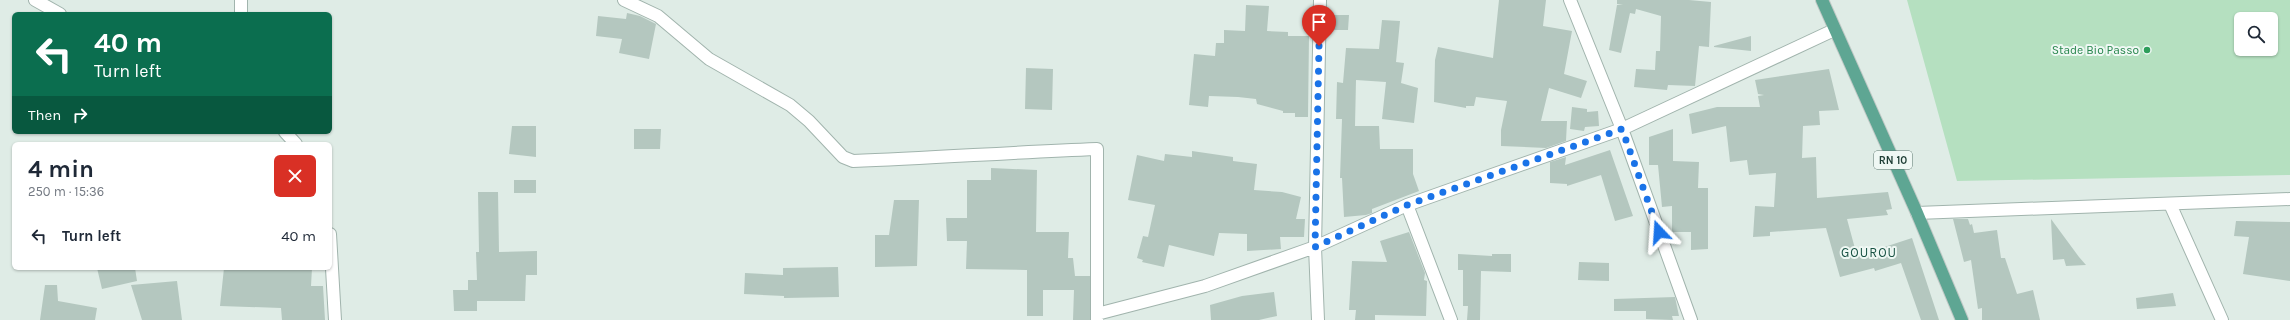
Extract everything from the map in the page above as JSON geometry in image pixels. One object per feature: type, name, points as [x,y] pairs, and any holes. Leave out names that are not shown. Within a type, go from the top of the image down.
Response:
[{"type":"main road","name":"RN 10","points":[[1822,0],[1834,30],[1917,213],[1962,320]]},
{"type":"street","points":[[35,0],[56,12]]},
{"type":"street","points":[[241,0],[241,12]]},
{"type":"street","points":[[624,0],[632,6],[658,16],[709,59],[790,105],[809,121],[843,157],[853,161],[964,157],[1010,152],[1097,149],[1097,317],[1205,286],[1315,247],[1407,205],[1622,129],[1834,30]]},
{"type":"street","points":[[1318,320],[1315,247],[1320,0]]},
{"type":"street","points":[[1570,0],[1622,129],[1691,320]]},
{"type":"street","points":[[287,134],[294,142]]},
{"type":"street","points":[[1917,213],[2290,199]]},
{"type":"street","points":[[2170,204],[2222,320]]},
{"type":"street","points":[[1407,205],[1451,320]]},
{"type":"street","points":[[332,268],[335,320]]},
{"type":"green space","points":[[1907,0],[2290,0],[2290,175],[1957,181]]},
{"type":"building","points":[[1499,0],[1546,0],[1543,26],[1572,31],[1564,74],[1587,81],[1581,98],[1549,88],[1541,121],[1567,121],[1566,141],[1546,148],[1501,146],[1501,130],[1507,101],[1476,97],[1474,106],[1466,106],[1466,108],[1434,102],[1435,60],[1438,47],[1493,58]]},
{"type":"building","points":[[1617,0],[1689,0],[1711,2],[1709,47],[1699,46],[1695,86],[1668,85],[1667,90],[1634,87],[1636,69],[1655,70],[1656,51],[1660,51],[1661,16],[1636,9],[1635,14],[1630,13],[1621,53],[1609,50],[1617,5],[1623,5],[1617,4]]},
{"type":"building","points":[[1246,5],[1269,6],[1267,31],[1288,32],[1288,36],[1309,36],[1308,117],[1295,117],[1295,113],[1283,113],[1283,111],[1257,104],[1256,99],[1238,97],[1209,96],[1208,107],[1189,105],[1194,54],[1215,56],[1216,43],[1224,43],[1224,30],[1245,31]]},
{"type":"building","points":[[627,13],[640,16],[656,24],[649,59],[619,53],[622,39],[596,36],[598,16],[626,19]]},
{"type":"building","points":[[1334,15],[1349,15],[1348,30],[1334,30]]},
{"type":"building","points":[[1382,20],[1400,21],[1396,62],[1404,63],[1401,83],[1418,88],[1414,123],[1382,119],[1386,82],[1356,80],[1355,126],[1379,126],[1380,149],[1413,149],[1413,174],[1419,191],[1372,209],[1372,213],[1344,217],[1342,178],[1340,178],[1342,119],[1336,119],[1337,82],[1343,83],[1346,48],[1379,49]]},
{"type":"building","points":[[1751,36],[1751,51],[1714,47],[1714,46]]},
{"type":"building","points":[[1026,68],[1053,69],[1052,110],[1025,109]]},
{"type":"building","points":[[1829,69],[1839,110],[1819,111],[1820,125],[1803,126],[1802,158],[1816,157],[1817,198],[1888,192],[1892,209],[1886,210],[1888,215],[1847,219],[1857,256],[1912,238],[1939,320],[1921,320],[1901,263],[1875,271],[1874,268],[1840,277],[1826,228],[1770,232],[1770,236],[1753,237],[1755,206],[1774,207],[1776,173],[1749,175],[1747,160],[1730,162],[1726,126],[1692,134],[1689,114],[1717,107],[1760,107],[1758,96],[1764,95],[1758,94],[1755,80]]},
{"type":"building","points":[[1572,107],[1587,109],[1587,112],[1598,111],[1599,126],[1585,127],[1584,131],[1570,129]]},
{"type":"building","points":[[512,126],[536,126],[536,157],[509,154]]},
{"type":"building","points":[[634,129],[661,129],[660,149],[634,149]]},
{"type":"building","points":[[1673,129],[1673,161],[1699,162],[1698,188],[1708,188],[1708,249],[1691,250],[1691,232],[1672,232],[1672,206],[1662,207],[1658,165],[1649,165],[1649,137]]},
{"type":"building","points":[[1610,150],[1633,216],[1615,221],[1601,175],[1567,186],[1567,184],[1550,183],[1550,162],[1566,157],[1565,165]]},
{"type":"building","points":[[1192,151],[1233,157],[1233,161],[1257,164],[1254,190],[1282,192],[1301,197],[1296,219],[1305,219],[1304,237],[1280,237],[1281,249],[1247,251],[1247,234],[1219,233],[1214,256],[1169,245],[1164,267],[1142,262],[1143,260],[1137,258],[1143,236],[1148,237],[1155,205],[1128,200],[1137,155],[1164,161],[1165,154],[1192,157]]},
{"type":"building","points":[[991,168],[1037,170],[1036,232],[1069,232],[1068,258],[1073,258],[1075,276],[1090,276],[1090,320],[1073,320],[1074,290],[1043,290],[1043,316],[1027,316],[1027,270],[966,269],[967,241],[947,241],[946,218],[967,218],[967,180],[991,180]]},
{"type":"building","points":[[514,180],[536,180],[536,193],[514,193]]},
{"type":"building","points":[[478,192],[498,192],[499,252],[537,251],[537,275],[526,275],[525,301],[477,301],[477,311],[454,311],[453,290],[468,290],[468,280],[477,280],[476,252],[479,252]]},
{"type":"building","points":[[894,200],[919,200],[917,266],[875,267],[875,235],[889,235]]},
{"type":"building","points":[[1953,219],[1968,219],[1970,225],[1972,224],[1974,233],[1997,230],[2001,258],[2005,258],[2017,294],[2033,290],[2040,320],[1982,320],[1982,308],[1978,309],[1971,260],[1964,262]]},
{"type":"building","points":[[2051,219],[2086,265],[2066,266],[2064,259],[2053,260]]},
{"type":"building","points":[[2236,221],[2290,222],[2290,281],[2243,274],[2249,237],[2234,236]]},
{"type":"building","points":[[1409,232],[1425,273],[1424,280],[1427,281],[1426,316],[1375,315],[1375,320],[1355,320],[1356,310],[1349,310],[1352,261],[1387,262],[1380,241]]},
{"type":"building","points":[[1458,254],[1492,256],[1492,254],[1511,254],[1511,272],[1481,271],[1480,320],[1467,320],[1468,306],[1463,306],[1463,270],[1458,270]]},
{"type":"building","points":[[1579,262],[1609,263],[1609,281],[1578,280]]},
{"type":"building","points":[[838,267],[839,297],[784,298],[784,296],[744,294],[745,273],[783,275],[783,268]]},
{"type":"building","points":[[97,270],[135,270],[137,281],[102,289]]},
{"type":"building","points":[[224,270],[312,270],[311,286],[323,286],[325,320],[282,320],[281,308],[220,306]]},
{"type":"building","points":[[177,281],[182,320],[142,320],[131,285]]},
{"type":"building","points":[[45,285],[57,285],[58,301],[97,308],[95,320],[40,320]]},
{"type":"building","points":[[1274,292],[1277,316],[1259,320],[1211,320],[1210,305],[1242,296]]},
{"type":"building","points":[[2173,293],[2176,306],[2137,309],[2136,298]]},
{"type":"building","points":[[1675,297],[1679,316],[1672,316],[1673,320],[1646,319],[1646,311],[1614,311],[1614,299]]},
{"type":"place","name":"Stade Bio Passo","points":[[2147,50]]},
{"type":"district","name":"GOUROU","points":[[1869,252]]},
{"type":"route","points":[[1319,46],[1315,247],[1407,205],[1622,129],[1659,232]]}]
